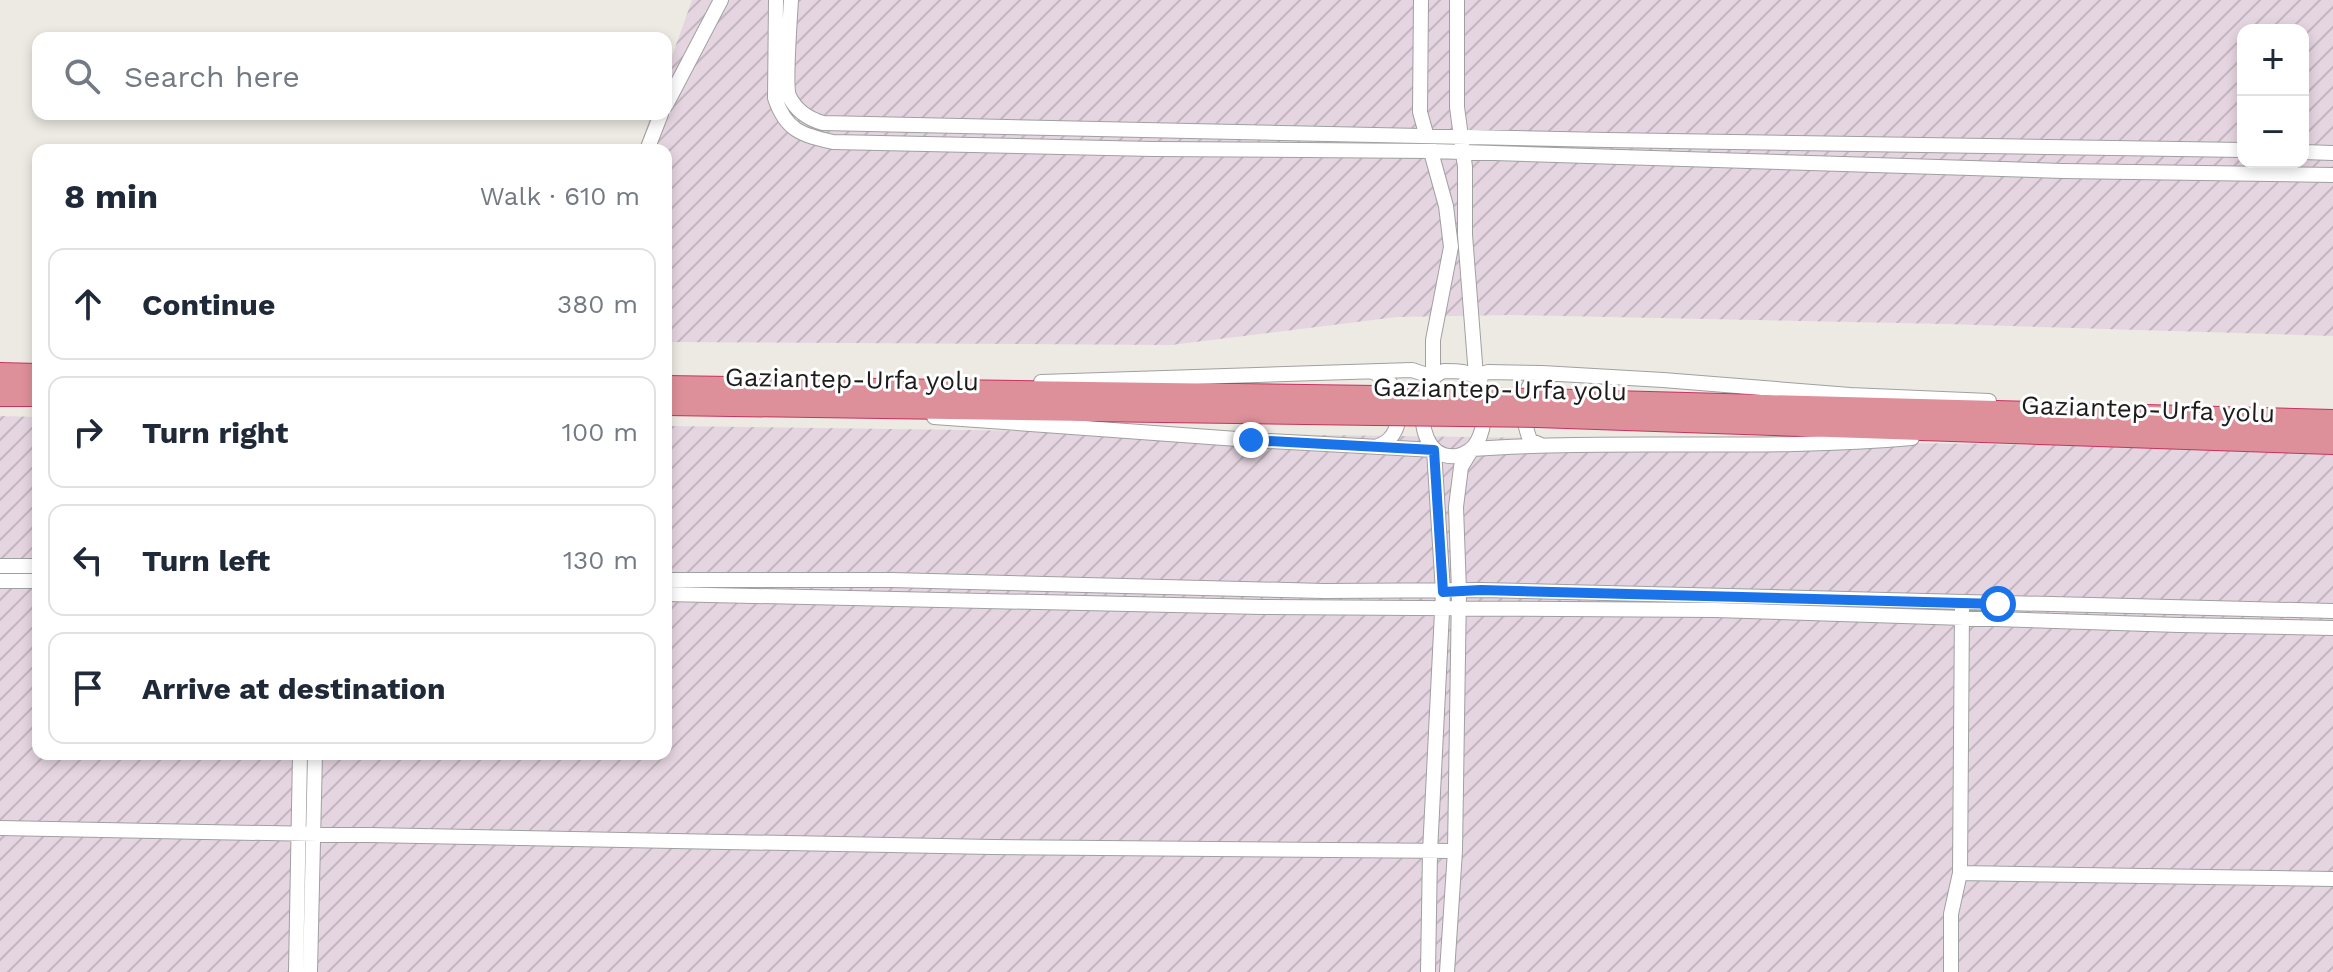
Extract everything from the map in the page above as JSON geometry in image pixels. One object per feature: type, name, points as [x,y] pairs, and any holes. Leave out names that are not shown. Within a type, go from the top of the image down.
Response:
[{"type":"highway","points":[[0,374],[32,375]]},
{"type":"highway","name":"Gaziantep-Urfa yolu","points":[[672,387],[967,391],[1377,405],[2333,421]]},
{"type":"highway","points":[[0,395],[32,395]]},
{"type":"highway","name":"Gaziantep-Urfa yolu","points":[[672,404],[870,407],[1377,405]]},
{"type":"highway","name":"Gaziantep-Urfa yolu","points":[[1538,408],[1982,431],[2333,443]]},
{"type":"street","points":[[672,94],[721,0]]},
{"type":"street","points":[[776,0],[775,98],[780,113],[788,124],[811,137],[833,142],[1105,148],[1429,144],[1461,137],[2237,150]]},
{"type":"street","points":[[791,0],[788,95],[801,112],[811,120],[823,123],[1429,144],[1463,154],[2063,171],[2333,175]]},
{"type":"street","points":[[1421,0],[1420,112],[1446,206],[1451,247],[1433,340],[1433,377],[1425,392],[1423,406],[1423,429],[1434,450],[1451,591],[1458,608],[1455,851],[1447,972]]},
{"type":"street","points":[[1457,0],[1457,107],[1463,154],[1465,235],[1476,376]]},
{"type":"street","points":[[649,144],[659,120]]},
{"type":"street","points":[[2309,152],[2333,153]]},
{"type":"street","points":[[967,391],[1010,384],[1412,370],[1433,377],[1444,371],[1461,371],[1480,380],[1484,411],[1481,433],[1461,467],[1451,591],[1442,610],[1430,852],[1428,972]]},
{"type":"street","points":[[1370,371],[1383,376],[1391,384],[1399,410],[1394,433],[1388,443],[1374,447]]},
{"type":"street","points":[[1476,376],[1488,372],[1555,374],[1850,395],[2006,402],[2106,415]]},
{"type":"street","points":[[1542,446],[1530,440],[1523,404],[1534,378],[1555,374]]},
{"type":"street","points":[[870,407],[955,420],[1434,450],[1455,456],[1472,449],[1805,444],[1982,431]]},
{"type":"street","points":[[0,566],[32,566]]},
{"type":"street","points":[[672,580],[892,580],[1308,590],[1497,590],[1962,610],[2179,625],[2333,628]]},
{"type":"street","points":[[0,581],[32,581]]},
{"type":"street","points":[[672,594],[1442,610],[2333,611]]},
{"type":"street","points":[[1951,972],[1951,914],[1960,873],[1962,610]]},
{"type":"street","points":[[300,760],[310,972]]},
{"type":"street","points":[[296,972],[314,760]]},
{"type":"street","points":[[0,828],[992,847],[1455,851]]},
{"type":"street","points":[[1960,873],[2333,879]]},
{"type":"shaded area","points":[[692,0],[2333,0],[2333,336],[1511,315],[1397,317],[1171,345],[672,342],[672,144],[641,144],[649,120],[672,120],[672,56]]},
{"type":"shaded area","points":[[0,416],[32,417],[32,760],[672,760],[672,426],[2333,449],[2333,972],[0,972]]},
{"type":"route","points":[[1251,440],[1434,450],[1443,592],[1481,590],[1998,604]]}]
